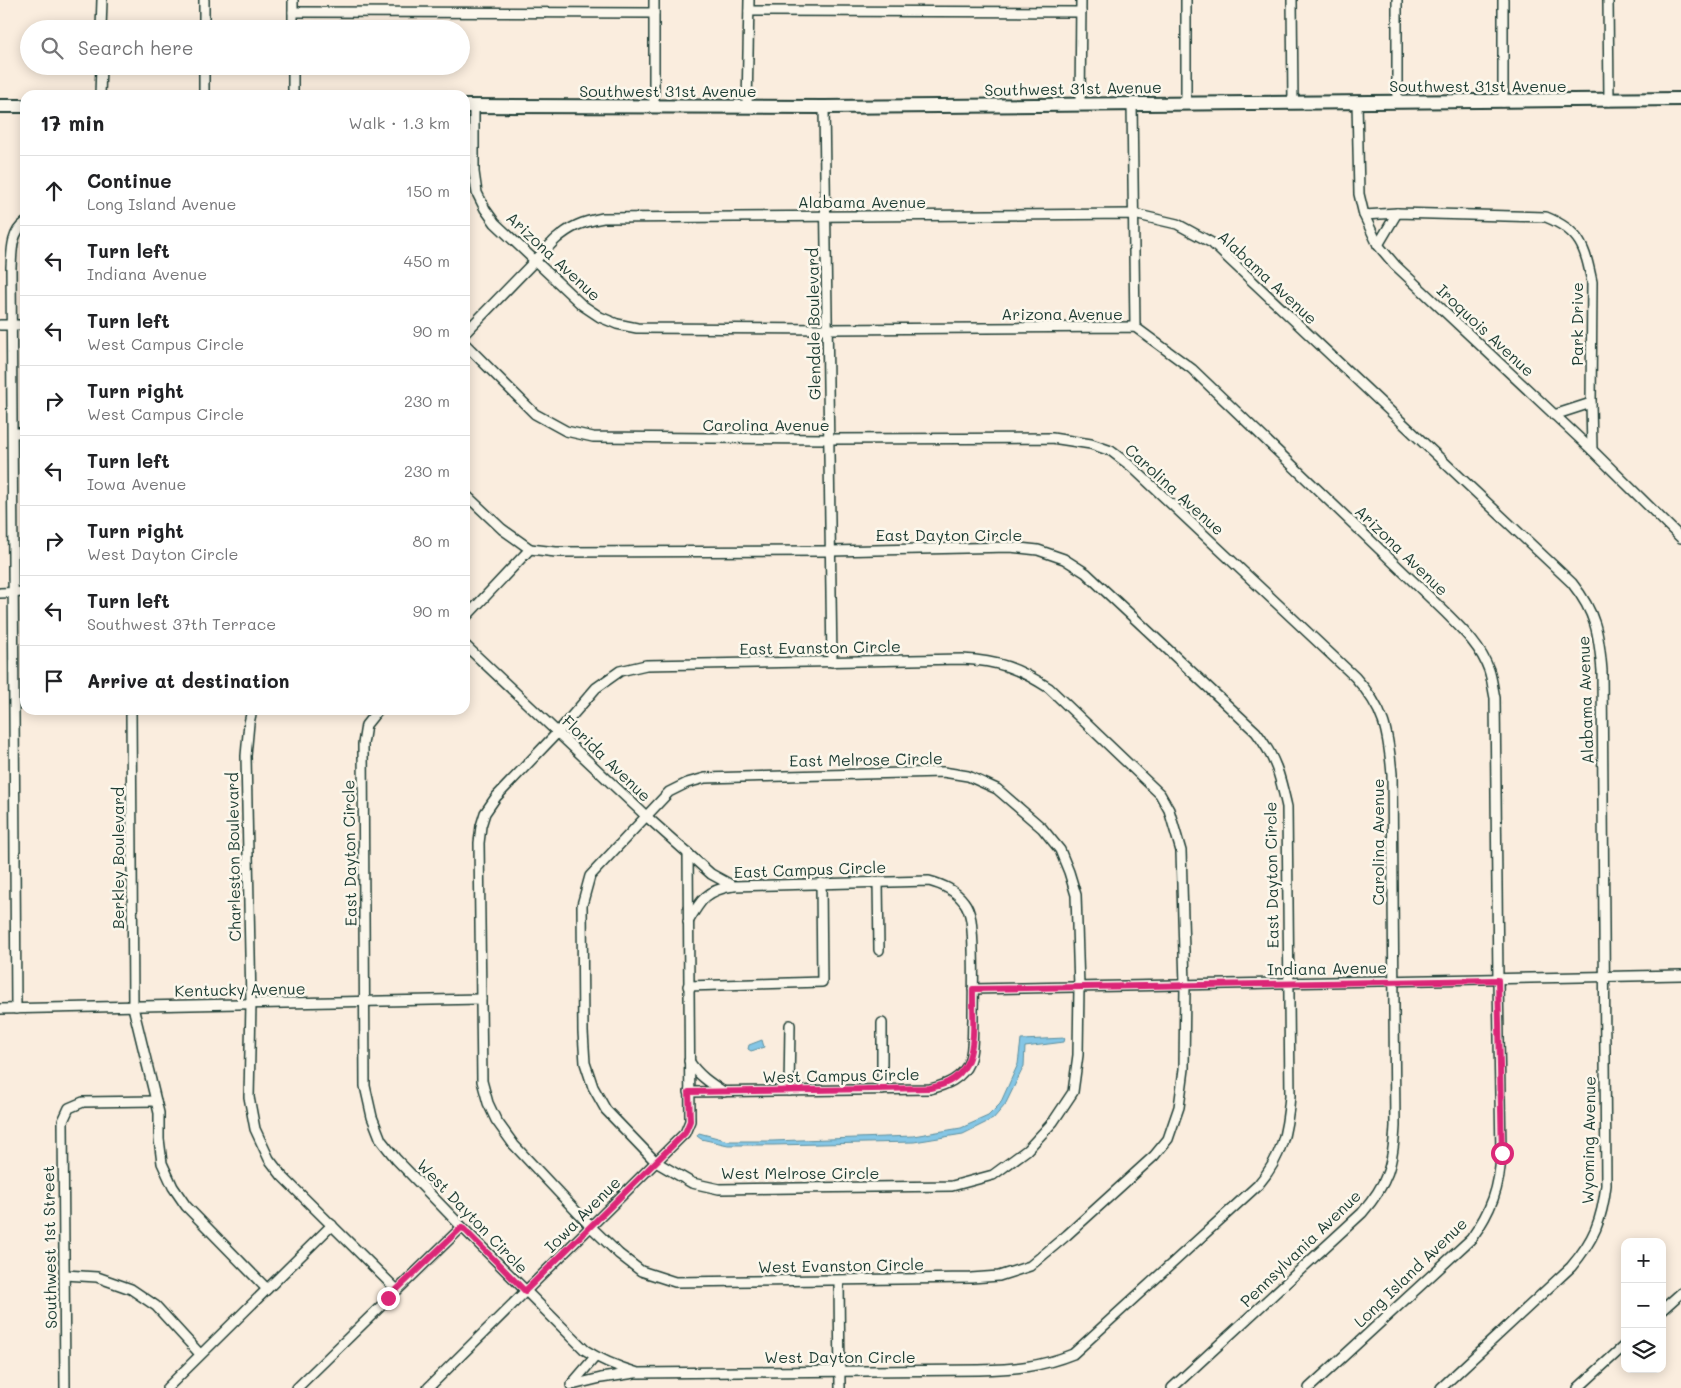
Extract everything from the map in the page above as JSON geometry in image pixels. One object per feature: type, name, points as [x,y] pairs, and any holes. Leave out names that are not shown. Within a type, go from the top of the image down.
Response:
[{"type":"main road","name":"Southwest 31st Avenue","points":[[470,106],[824,107],[1681,99]]},
{"type":"main road","points":[[0,106],[20,106]]},
{"type":"street","points":[[96,0],[96,20]]},
{"type":"street","points":[[101,20],[102,0]]},
{"type":"street","points":[[204,0],[204,20]]},
{"type":"street","points":[[294,0],[294,20]]},
{"type":"street","points":[[654,0],[654,106]]},
{"type":"street","points":[[748,107],[749,0]]},
{"type":"street","points":[[1080,104],[1081,0]]},
{"type":"street","points":[[1186,0],[1186,103]]},
{"type":"street","points":[[1292,0],[1293,103]]},
{"type":"street","points":[[1397,0],[1397,102]]},
{"type":"street","points":[[1503,102],[1504,0]]},
{"type":"street","points":[[1608,0],[1609,101]]},
{"type":"street","points":[[749,11],[1081,12]]},
{"type":"street","points":[[294,12],[654,13]]},
{"type":"street","points":[[95,75],[95,90]]},
{"type":"street","points":[[100,90],[101,75]]},
{"type":"street","points":[[204,75],[204,90]]},
{"type":"street","points":[[293,75],[293,90]]},
{"type":"street","name":"Iroquois Avenue","points":[[1357,102],[1359,194],[1364,215],[1378,245],[1395,265],[1592,450],[1681,538]]},
{"type":"street","points":[[1132,104],[1135,327]]},
{"type":"street","name":"Arizona Avenue","points":[[470,106],[477,194],[485,209],[495,223],[582,304],[600,317],[617,324],[637,328],[1135,327],[1192,369],[1446,613],[1478,648],[1488,670],[1495,698],[1498,980]]},
{"type":"street","name":"Glendale Boulevard","points":[[824,107],[832,662]]},
{"type":"street","points":[[1378,245],[1397,213]]},
{"type":"street","name":"Park Drive","points":[[1364,215],[1397,213],[1546,217],[1562,223],[1573,233],[1581,244],[1592,282],[1592,450]]},
{"type":"street","name":"Alabama Avenue","points":[[470,328],[555,240],[569,228],[586,221],[603,218],[1134,214],[1177,224],[1212,243],[1557,568],[1584,598],[1597,628],[1602,671],[1604,978]]},
{"type":"street","points":[[16,1009],[12,244],[20,229]]},
{"type":"street","points":[[0,325],[20,326]]},
{"type":"street","name":"Carolina Avenue","points":[[470,349],[535,414],[566,431],[593,437],[829,440],[1052,438],[1090,444],[1111,451],[1132,467],[1355,677],[1378,706],[1389,743],[1392,774],[1393,982]]},
{"type":"street","points":[[1554,415],[1591,403]]},
{"type":"street","points":[[13,433],[20,433]]},
{"type":"street","points":[[470,499],[502,529],[530,549],[470,613]]},
{"type":"street","name":"East Dayton Circle","points":[[530,549],[556,552],[831,551],[1010,547],[1038,550],[1064,560],[1086,573],[1256,732],[1277,764],[1287,807],[1289,984]]},
{"type":"street","points":[[0,593],[20,592]]},
{"type":"street","name":"Florida Avenue","points":[[470,650],[646,816],[711,874],[734,886]]},
{"type":"street","name":"East Evanston Circle","points":[[481,1000],[478,842],[485,813],[496,797],[558,732],[596,688],[620,671],[646,665],[980,660],[1013,667],[1029,675],[1049,688],[1154,788],[1160,794],[1169,810],[1181,851],[1185,985]]},
{"type":"street","name":"Berkley Boulevard","points":[[131,715],[133,1007],[159,1113],[159,1139],[162,1163],[173,1188],[186,1206],[267,1289]]},
{"type":"street","name":"Charleston Boulevard","points":[[251,715],[246,756],[251,1003],[249,1097],[255,1129],[269,1159],[282,1176],[397,1290]]},
{"type":"street","name":"East Dayton Circle","points":[[365,1001],[362,744],[366,725],[374,715]]},
{"type":"street","name":"East Melrose Circle","points":[[584,892],[590,876],[646,816],[669,792],[687,783],[705,778],[943,772],[968,776],[997,789],[1042,828],[1060,850],[1076,895],[1079,987]]},
{"type":"street","points":[[688,853],[689,1092]]},
{"type":"street","name":"East Campus Circle","points":[[688,922],[698,905],[708,894],[718,888],[929,881],[943,885],[954,892],[965,903],[970,918],[973,989]]},
{"type":"street","points":[[878,882],[880,950]]},
{"type":"street","points":[[688,986],[822,982],[821,884]]},
{"type":"street","name":"West Melrose Circle","points":[[584,892],[582,905],[582,1032],[585,1062],[593,1087],[606,1110],[656,1162],[692,1183],[719,1189],[952,1186],[993,1175],[1027,1150],[1053,1122],[1073,1092],[1078,1055],[1079,987]]},
{"type":"street","name":"Indiana Avenue","points":[[973,989],[1681,975]]},
{"type":"street","name":"Wyoming Avenue","points":[[1441,1388],[1571,1267],[1584,1252],[1597,1228],[1604,1204],[1606,1185],[1604,978]]},
{"type":"street","name":"Long Island Avenue","points":[[1309,1388],[1471,1239],[1483,1222],[1490,1207],[1497,1190],[1501,1172],[1502,1153],[1498,980]]},
{"type":"street","name":"Pennsylvania Avenue","points":[[1172,1388],[1345,1230],[1374,1199],[1385,1182],[1392,1162],[1395,1126],[1393,982]]},
{"type":"street","name":"West Dayton Circle","points":[[365,1001],[365,1086],[372,1117],[381,1140],[396,1159],[525,1291],[585,1350],[595,1357],[611,1365],[638,1373],[1019,1369],[1053,1362],[1074,1354],[1258,1186],[1270,1171],[1285,1137],[1288,1118],[1290,1096],[1289,984]]},
{"type":"street","name":"West Evanston Circle","points":[[481,1000],[482,1081],[488,1103],[496,1120],[514,1145],[590,1227],[619,1254],[641,1271],[675,1282],[839,1281],[999,1276],[1030,1266],[1067,1235],[1154,1156],[1168,1139],[1179,1107],[1183,1088],[1185,985]]},
{"type":"street","name":"West Campus Circle","points":[[689,1092],[882,1090],[930,1088],[950,1083],[962,1073],[969,1062],[972,1048],[973,989]]},
{"type":"street","name":"Kentucky Avenue","points":[[0,1009],[481,1000]]},
{"type":"street","points":[[882,1023],[882,1090]]},
{"type":"street","points":[[789,1091],[790,1025]]},
{"type":"street","points":[[689,1061],[694,1069],[708,1082],[724,1092]]},
{"type":"street","name":"Iowa Avenue","points":[[428,1388],[685,1133],[690,1121],[689,1092]]},
{"type":"street","name":"Southwest 1st Street","points":[[65,1388],[63,1121],[69,1108],[83,1102],[156,1101]]},
{"type":"street","points":[[167,1388],[332,1225]]},
{"type":"street","points":[[297,1388],[462,1227]]},
{"type":"street","points":[[65,1275],[97,1276],[131,1289],[156,1306],[200,1354]]},
{"type":"street","points":[[839,1281],[840,1388]]},
{"type":"street","points":[[1666,1306],[1681,1293]]},
{"type":"street","points":[[1578,1388],[1621,1349]]},
{"type":"street","points":[[570,1386],[595,1357]]},
{"type":"street","points":[[570,1386],[601,1378],[638,1373]]},
{"type":"water","points":[[1065,1038],[1064,1042],[1025,1047],[1024,1066],[1005,1105],[993,1119],[963,1134],[914,1142],[773,1145],[728,1145],[701,1139],[697,1136],[699,1133],[729,1141],[772,1141],[913,1136],[961,1128],[988,1116],[1000,1104],[1018,1064],[1021,1040]]},
{"type":"water","points":[[762,1040],[764,1047],[751,1051],[748,1049],[749,1045]]},
{"type":"route","points":[[388,1298],[462,1227],[525,1291],[685,1133],[690,1121],[689,1092],[930,1088],[950,1083],[962,1073],[969,1062],[972,1048],[973,989],[1498,980],[1502,1153]]}]
